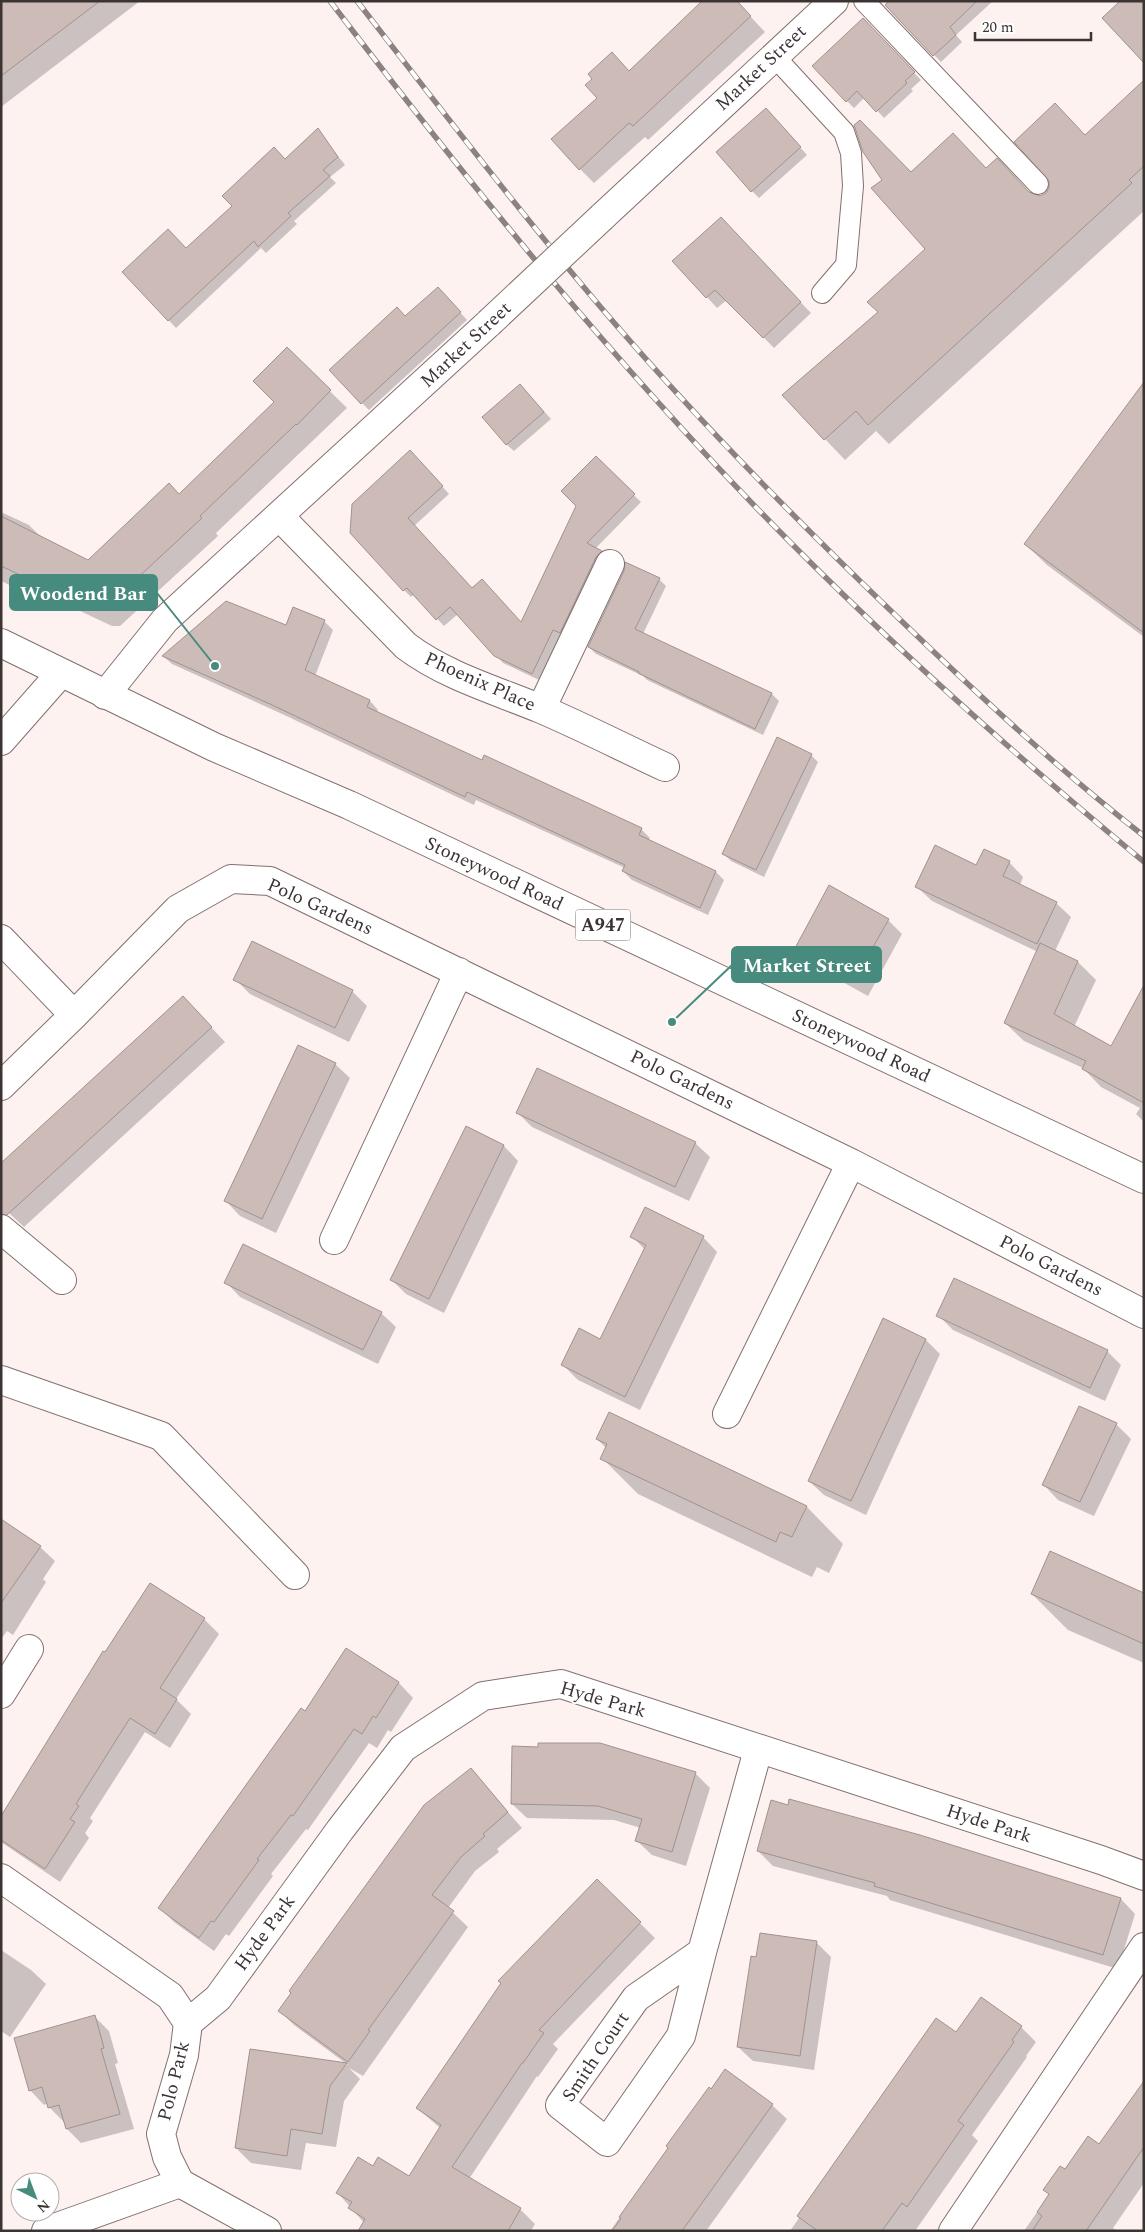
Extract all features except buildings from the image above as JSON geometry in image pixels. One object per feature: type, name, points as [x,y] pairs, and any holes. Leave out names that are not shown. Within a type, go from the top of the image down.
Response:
[{"type":"street","name":"Market Street","points":[[105,695],[166,620],[280,517],[834,1]]},
{"type":"street","name":"Phoenix Place","points":[[280,517],[406,646],[420,657],[471,682],[541,709],[665,767]]},
{"type":"street","points":[[541,709],[610,564]]},
{"type":"street","name":"A947","points":[[1,643],[60,674]]},
{"type":"street","name":"Stoneywood Road","points":[[60,674],[214,747],[358,810],[1144,1179]]},
{"type":"street","points":[[1,741],[60,674]]},
{"type":"street","name":"Polo Gardens","points":[[1,1086],[178,910],[231,879],[270,881],[851,1163],[1144,1314]]},
{"type":"street","points":[[1,939],[74,1014]]},
{"type":"street","points":[[334,1240],[459,972]]},
{"type":"street","points":[[727,1414],[851,1163]]},
{"type":"street","points":[[1,1229],[62,1280]]},
{"type":"street","points":[[1,1380],[161,1436],[295,1574]]},
{"type":"street","points":[[1,1694],[30,1649]]},
{"type":"street","name":"Hyde Park","points":[[188,2023],[218,1998],[340,1830],[403,1748],[483,1696],[561,1684],[758,1750],[1101,1860],[1144,1876]]},
{"type":"street","name":"Smith Court","points":[[702,1952],[636,1998],[560,2105],[607,2142],[682,2036],[702,1952],[758,1750]]},
{"type":"street","name":"Polo Park","points":[[1,1878],[170,1996],[188,2023],[184,2055],[161,2134],[167,2157],[180,2183]]},
{"type":"street","points":[[952,2231],[1144,1947]]},
{"type":"street","points":[[46,2231],[180,2183],[267,2231]]},
{"type":"lane","points":[[864,1],[1038,184]]},
{"type":"lane","points":[[774,56],[844,132],[851,153],[853,186],[846,265],[822,293]]},
{"type":"railway","points":[[330,1],[439,141],[551,279],[609,347],[728,478],[832,584],[919,666],[1007,746],[1144,862]]},
{"type":"railway","points":[[357,1],[536,230],[632,344],[703,422],[814,535],[951,668],[1045,754],[1144,836]]},
{"type":"place","name":"Woodend Bar","points":[[215,666]]},
{"type":"place","name":"Market Street","points":[[672,1022]]}]
